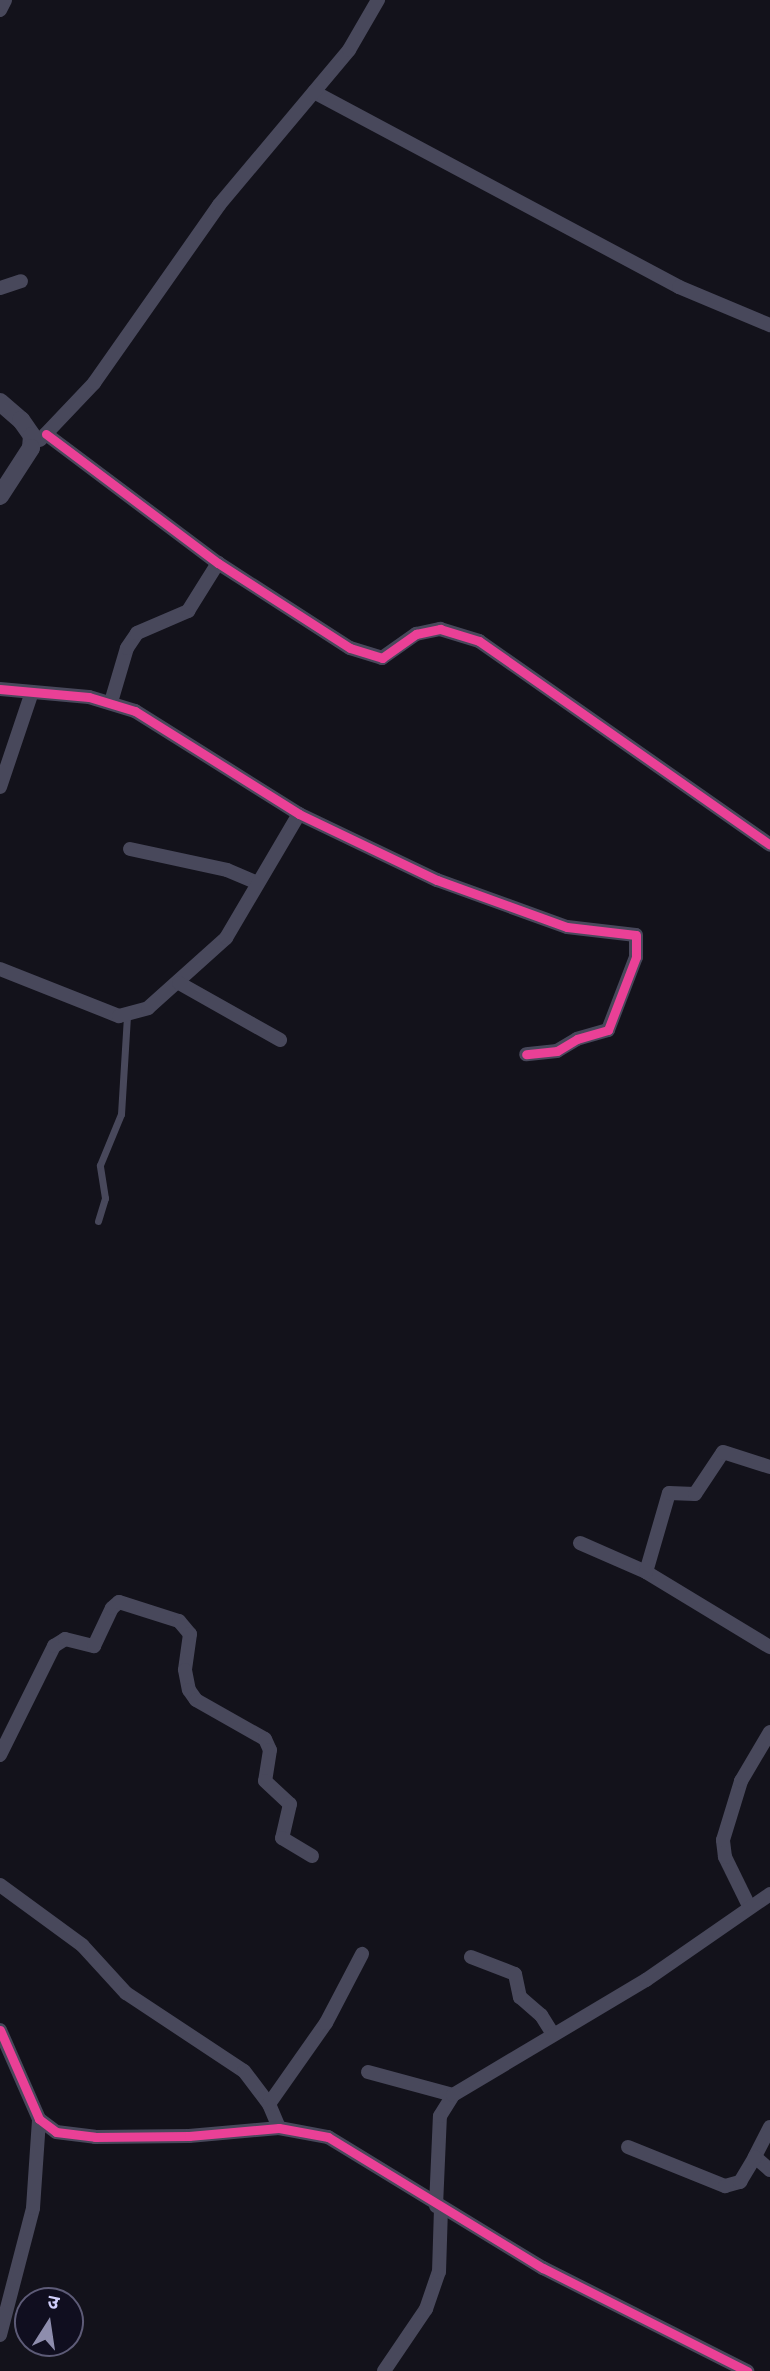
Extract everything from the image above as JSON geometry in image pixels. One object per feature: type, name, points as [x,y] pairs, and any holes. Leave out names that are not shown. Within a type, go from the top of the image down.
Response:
[{"type":"street","points":[[0,10],[5,0]]},
{"type":"street","points":[[0,496],[31,448],[94,383],[219,205],[349,50],[378,0]]},
{"type":"street","points":[[314,92],[668,281],[770,325]]},
{"type":"street","points":[[0,288],[21,281]]},
{"type":"street","points":[[0,402],[28,427],[31,448]]},
{"type":"street","points":[[46,434],[218,563],[350,648],[371,656],[391,655],[425,630],[456,631],[479,640],[770,845]]},
{"type":"street","points":[[111,702],[127,648],[137,633],[188,611],[218,563]]},
{"type":"street","points":[[0,689],[111,702],[210,754],[299,814],[500,906],[567,927],[636,935],[636,957],[608,1030],[577,1039],[556,1051],[526,1054]]},
{"type":"street","points":[[0,787],[32,692]]},
{"type":"street","points":[[0,969],[93,1009],[127,1016],[148,1008],[226,938],[299,814]]},
{"type":"street","points":[[130,849],[227,870],[257,883]]},
{"type":"street","points":[[179,983],[280,1040]]},
{"type":"street","points":[[646,1572],[670,1493],[695,1494],[723,1452],[770,1467]]},
{"type":"street","points":[[580,1543],[646,1572],[770,1647]]},
{"type":"street","points":[[0,1755],[54,1646],[65,1639],[94,1646],[112,1608],[119,1602],[179,1621],[190,1634],[184,1670],[189,1690],[196,1700],[265,1739],[270,1750],[265,1781],[290,1804],[282,1838],[312,1856]]},
{"type":"street","points":[[750,1906],[725,1857],[723,1840],[741,1781],[770,1732]]},
{"type":"street","points":[[0,1885],[82,1945],[126,1993],[220,2052],[243,2071],[269,2104],[279,2128]]},
{"type":"street","points":[[384,2371],[426,2309],[439,2272],[440,2116],[453,2095],[646,1979],[770,1894]]},
{"type":"street","points":[[269,2104],[326,2023],[362,1954]]},
{"type":"street","points":[[471,1956],[515,1974],[520,1997],[541,2015],[553,2034]]},
{"type":"street","points":[[0,2030],[39,2119],[33,2208],[0,2335]]},
{"type":"street","points":[[368,2072],[453,2095]]},
{"type":"street","points":[[39,2119],[56,2132],[95,2137],[279,2128],[328,2137],[351,2148],[439,2208],[543,2268],[747,2371]]},
{"type":"street","points":[[628,2147],[725,2186],[740,2182],[770,2127]]},
{"type":"street","points":[[755,2157],[770,2170]]},
{"type":"lane","points":[[98,1221],[105,1198],[100,1165],[121,1114],[127,1016]]},
{"type":"cycle path","points":[[46,434],[218,563],[350,648],[382,658],[416,634],[440,629],[479,641],[770,845]]},
{"type":"cycle path","points":[[0,689],[89,697],[135,711],[299,814],[437,880],[567,927],[636,935],[636,957],[608,1030],[577,1039],[557,1051],[526,1054]]},
{"type":"cycle path","points":[[0,2030],[39,2119],[56,2132],[95,2137],[189,2136],[279,2128],[328,2137],[543,2268],[747,2371]]}]
